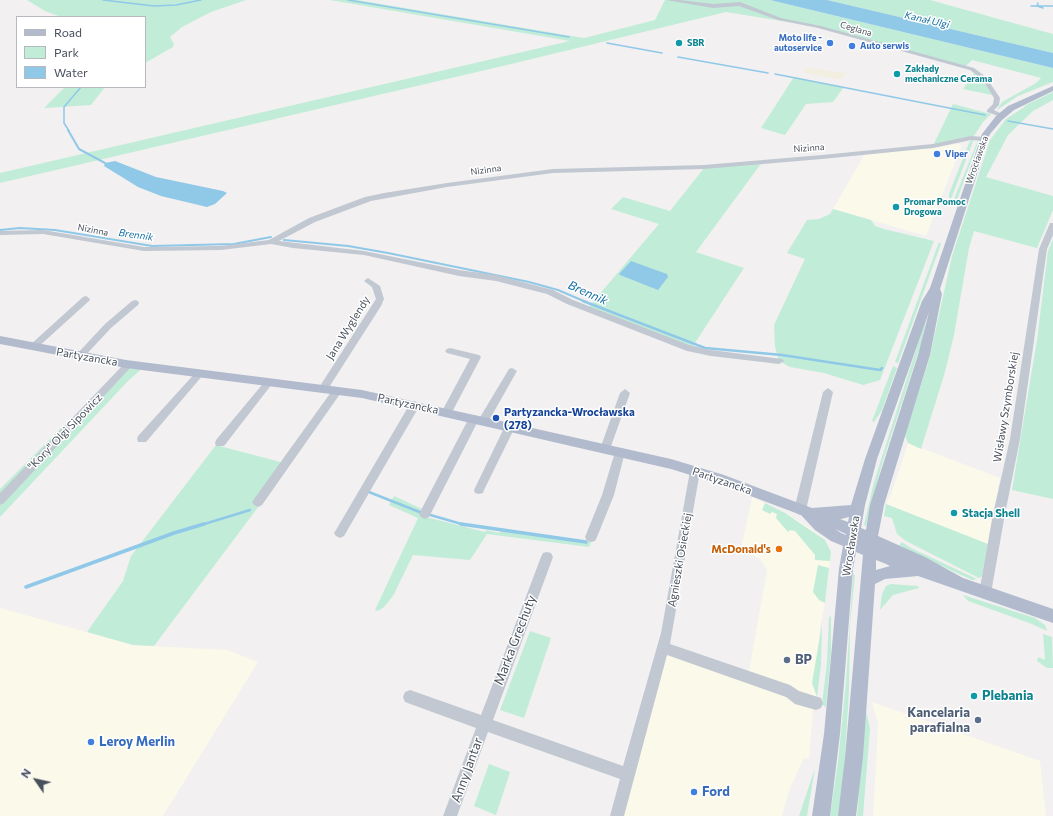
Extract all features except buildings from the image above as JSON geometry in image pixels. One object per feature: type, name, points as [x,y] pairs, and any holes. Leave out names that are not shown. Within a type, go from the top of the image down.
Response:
[{"type":"main road","name":"Wrocławska","points":[[821,816],[832,734],[851,536],[869,465],[927,301],[934,288],[984,139],[991,127],[1002,116],[1023,101],[1053,88]]},
{"type":"main road","name":"Wrocławska","points":[[847,816],[854,758],[870,544],[877,505],[924,355],[937,294],[934,288]]},
{"type":"main road","name":"Partyzancka","points":[[0,340],[129,364],[337,391],[414,405],[620,452],[695,471],[745,488],[803,511],[826,530],[851,536],[870,544]]},
{"type":"main road","points":[[803,511],[840,513],[857,510]]},
{"type":"main road","points":[[870,544],[920,561],[958,583]]},
{"type":"main road","points":[[870,544],[918,570],[1053,616]]},
{"type":"main road","points":[[867,581],[884,573],[918,570]]},
{"type":"street","name":"Ceglana","points":[[669,0],[702,6],[740,4],[780,20],[820,27],[972,69],[984,78],[997,98],[996,105],[989,111],[1002,116]]},
{"type":"street","name":"Nizinna","points":[[0,233],[48,233],[149,250],[221,248],[271,242],[312,220],[347,206],[384,195],[439,186],[562,170],[700,167],[933,146],[971,138],[984,139]]},
{"type":"street","name":"Wisławy Szymborskiej","points":[[985,593],[998,514],[1015,439],[1043,249],[1053,225]]},
{"type":"street","points":[[271,242],[293,246],[364,253],[460,273],[496,278],[550,292],[570,302],[688,348],[711,353],[779,361]]},
{"type":"street","name":"Jana Wyglendy","points":[[323,389],[380,299],[376,286],[368,281]]},
{"type":"street","points":[[33,347],[86,299]]},
{"type":"street","points":[[80,356],[108,326],[134,303]]},
{"type":"street","points":[[446,413],[476,357],[450,351]]},
{"type":"street","name":"\"Kory\" Olgi Sipowicz","points":[[0,500],[129,364]]},
{"type":"street","points":[[425,514],[478,420],[512,370]]},
{"type":"street","points":[[142,439],[200,374]]},
{"type":"street","points":[[220,443],[268,382]]},
{"type":"street","points":[[258,502],[337,391]]},
{"type":"street","points":[[803,511],[828,392]]},
{"type":"street","points":[[605,449],[625,393]]},
{"type":"street","points":[[340,533],[414,405]]},
{"type":"street","points":[[479,490],[510,427]]},
{"type":"street","points":[[591,537],[608,495],[620,452]]},
{"type":"street","name":"Agnieszki Osieckiej","points":[[617,816],[664,648],[695,471]]},
{"type":"street","name":"Marka Grechuty","points":[[484,723],[547,557]]},
{"type":"street","points":[[664,648],[790,692],[795,697],[816,703]]},
{"type":"street","points":[[410,697],[628,775]]},
{"type":"street","name":"Anny Jantar","points":[[450,816],[484,723]]},
{"type":"shaded area","points":[[957,144],[962,145],[926,236],[833,209],[866,152],[919,148],[926,149]]},
{"type":"shaded area","points":[[908,443],[1000,478],[988,544],[886,504],[892,492]]},
{"type":"shaded area","points":[[752,497],[785,513],[807,526],[825,540],[831,552],[825,603],[820,628],[817,697],[813,711],[809,759],[804,758],[790,788],[782,816],[617,816],[664,648],[748,677],[767,570],[761,560],[741,549]]},
{"type":"shaded area","points":[[0,608],[133,645],[227,650],[258,662],[163,816],[0,816]]},
{"type":"shaded area","points":[[872,702],[1040,761],[1046,816],[873,816],[878,724]]},
{"type":"green space","points":[[27,0],[246,0],[211,12],[182,27],[170,37],[174,44],[173,47],[146,62],[146,16],[58,16],[45,11]]},
{"type":"green space","points":[[330,0],[357,0],[584,38],[655,20],[665,0],[770,0],[1053,68],[1053,82],[1018,96],[997,110],[1002,102],[1036,83],[1041,78],[972,60],[965,67],[819,27],[726,12],[507,65],[0,183],[0,173],[570,41]]},
{"type":"green space","points":[[827,0],[930,0],[1053,34],[1053,53]]},
{"type":"green space","points":[[974,73],[981,77],[992,95],[963,89]]},
{"type":"green space","points":[[794,77],[844,87],[833,102],[806,104],[785,135],[761,128]]},
{"type":"green space","points":[[64,88],[104,88],[91,105],[44,108]]},
{"type":"green space","points":[[1053,92],[1053,100],[1033,111],[1008,135],[986,177],[1053,196],[1053,210],[1037,248],[974,231],[969,248],[954,335],[945,372],[921,449],[908,443],[905,435],[929,360],[952,256],[990,140],[1006,119],[1026,105]]},
{"type":"green space","points":[[953,104],[991,114],[983,122],[974,136],[933,146]]},
{"type":"green space","points":[[972,139],[974,139],[951,199],[949,198],[949,194],[969,143]]},
{"type":"green space","points":[[978,140],[957,200],[954,199]]},
{"type":"green space","points":[[763,161],[696,252],[744,268],[691,349],[587,309],[659,224],[611,209],[623,197],[670,211],[704,168]]},
{"type":"green space","points":[[833,209],[871,220],[875,226],[884,229],[934,241],[880,380],[863,385],[824,373],[790,367],[779,361],[775,347],[774,325],[805,259],[787,253],[807,220],[819,219],[830,214]]},
{"type":"green space","points":[[1053,239],[1053,499],[1012,490],[1037,340],[1048,251]]},
{"type":"green space","points":[[939,242],[941,244],[898,363],[895,362]]},
{"type":"green space","points":[[927,315],[922,341],[882,464],[866,526],[864,525],[874,482]]},
{"type":"green space","points":[[129,364],[145,366],[128,381],[0,517],[0,489],[61,428],[67,431]]},
{"type":"green space","points":[[893,366],[897,368],[882,410],[874,422],[872,421]]},
{"type":"green space","points":[[216,445],[288,464],[259,506],[154,646],[133,645],[87,632],[123,581],[131,556]]},
{"type":"green space","points":[[394,496],[424,510],[426,517],[485,532],[486,530],[499,533],[503,529],[591,542],[589,547],[487,534],[470,560],[413,555],[393,596],[384,607],[378,611],[375,610],[418,518],[389,505]]},
{"type":"green space","points":[[765,503],[785,513],[825,540],[831,552],[830,561],[815,560],[815,555],[795,531],[790,530],[788,532],[776,518],[777,514],[772,512],[770,514],[762,510]]},
{"type":"green space","points":[[886,504],[988,544],[982,576],[979,578],[906,541],[897,534],[892,518],[884,516]]},
{"type":"green space","points":[[902,542],[911,548],[977,579],[972,580],[920,556],[899,545]]},
{"type":"green space","points":[[818,565],[829,568],[825,603],[819,600],[813,592]]},
{"type":"green space","points":[[853,574],[855,575],[850,625],[849,691],[843,787],[838,816],[830,816],[838,762],[846,682]]},
{"type":"green space","points":[[891,584],[918,586],[919,588],[893,595],[880,610],[882,594],[886,586]]},
{"type":"green space","points":[[963,595],[1035,618],[1045,625],[1047,631],[1032,624],[968,601]]},
{"type":"green space","points":[[831,616],[831,652],[826,707],[822,705],[827,662],[829,617]]},
{"type":"green space","points":[[822,624],[821,665],[817,697],[812,683]]},
{"type":"green space","points":[[530,631],[551,638],[524,718],[500,710]]},
{"type":"green space","points":[[1043,634],[1052,637],[1053,668],[1047,668],[1037,661],[1038,657],[1045,660]]},
{"type":"green space","points":[[865,708],[870,728],[863,816],[857,816]]},
{"type":"green space","points":[[489,764],[510,772],[496,815],[474,806]]},
{"type":"green space","points":[[815,768],[807,816],[799,816]]},
{"type":"sand","points":[[805,68],[846,73],[843,78],[835,79],[806,73],[802,71]]},
{"type":"water","points":[[770,0],[827,0],[1053,53],[1053,68]]},
{"type":"water","points":[[115,161],[156,177],[227,193],[215,204],[207,207],[161,196],[138,187],[104,166],[105,163]]},
{"type":"water","points":[[631,261],[667,274],[668,277],[658,290],[620,275],[619,274]]},
{"type":"waterway","points":[[103,0],[154,6],[176,5],[201,0]]},
{"type":"waterway","points":[[348,0],[569,37]]},
{"type":"waterway","points":[[1031,6],[1037,6]]},
{"type":"waterway","points":[[1037,6],[1053,6]]},
{"type":"waterway","points":[[1037,6],[1043,8]]},
{"type":"waterway","points":[[607,43],[662,53]]},
{"type":"waterway","points":[[678,57],[768,73]]},
{"type":"waterway","points":[[775,74],[985,115]]},
{"type":"waterway","points":[[69,131],[64,123],[64,107],[80,88]]},
{"type":"waterway","points":[[1008,121],[1053,129]]},
{"type":"waterway","points":[[68,130],[79,149],[105,163]]},
{"type":"waterway","name":"Brennik","points":[[0,230],[20,228],[55,230],[152,246],[234,244],[271,237]]},
{"type":"waterway","name":"Brennik","points":[[284,240],[348,246],[388,253],[529,282],[558,290],[586,302]]},
{"type":"waterway","name":"Brennik","points":[[583,301],[705,348],[782,355],[880,370],[882,368]]},
{"type":"waterway","points":[[369,492],[422,513]]},
{"type":"waterway","points":[[201,525],[250,510]]},
{"type":"waterway","points":[[427,514],[462,524]]},
{"type":"waterway","points":[[26,587],[174,533],[204,524]]},
{"type":"waterway","points":[[462,524],[586,542]]},
{"type":"place","name":"SBR","points":[[679,43]]},
{"type":"place","name":"Moto life - autoservice","points":[[830,43]]},
{"type":"place","name":"Auto serwis","points":[[852,46]]},
{"type":"place","name":"Zakłady mechaniczne Cerama","points":[[897,74]]},
{"type":"place","name":"Viper","points":[[937,154]]},
{"type":"place","name":"Promar Pomoc Drogowa","points":[[896,207]]},
{"type":"place","name":"Partyzancka-Wrocławska (278)","points":[[496,418]]},
{"type":"place","name":"Stacja Shell","points":[[954,513]]},
{"type":"place","name":"McDonald's","points":[[779,549]]},
{"type":"place","name":"BP","points":[[787,660]]},
{"type":"place","name":"Plebania","points":[[974,696]]},
{"type":"place","name":"Kancelaria parafialna","points":[[978,720]]},
{"type":"place","name":"Leroy Merlin","points":[[91,742]]},
{"type":"place","name":"Ford","points":[[694,792]]},
{"type":"water label","name":"Kanał Ulgi","points":[[927,20]]}]
